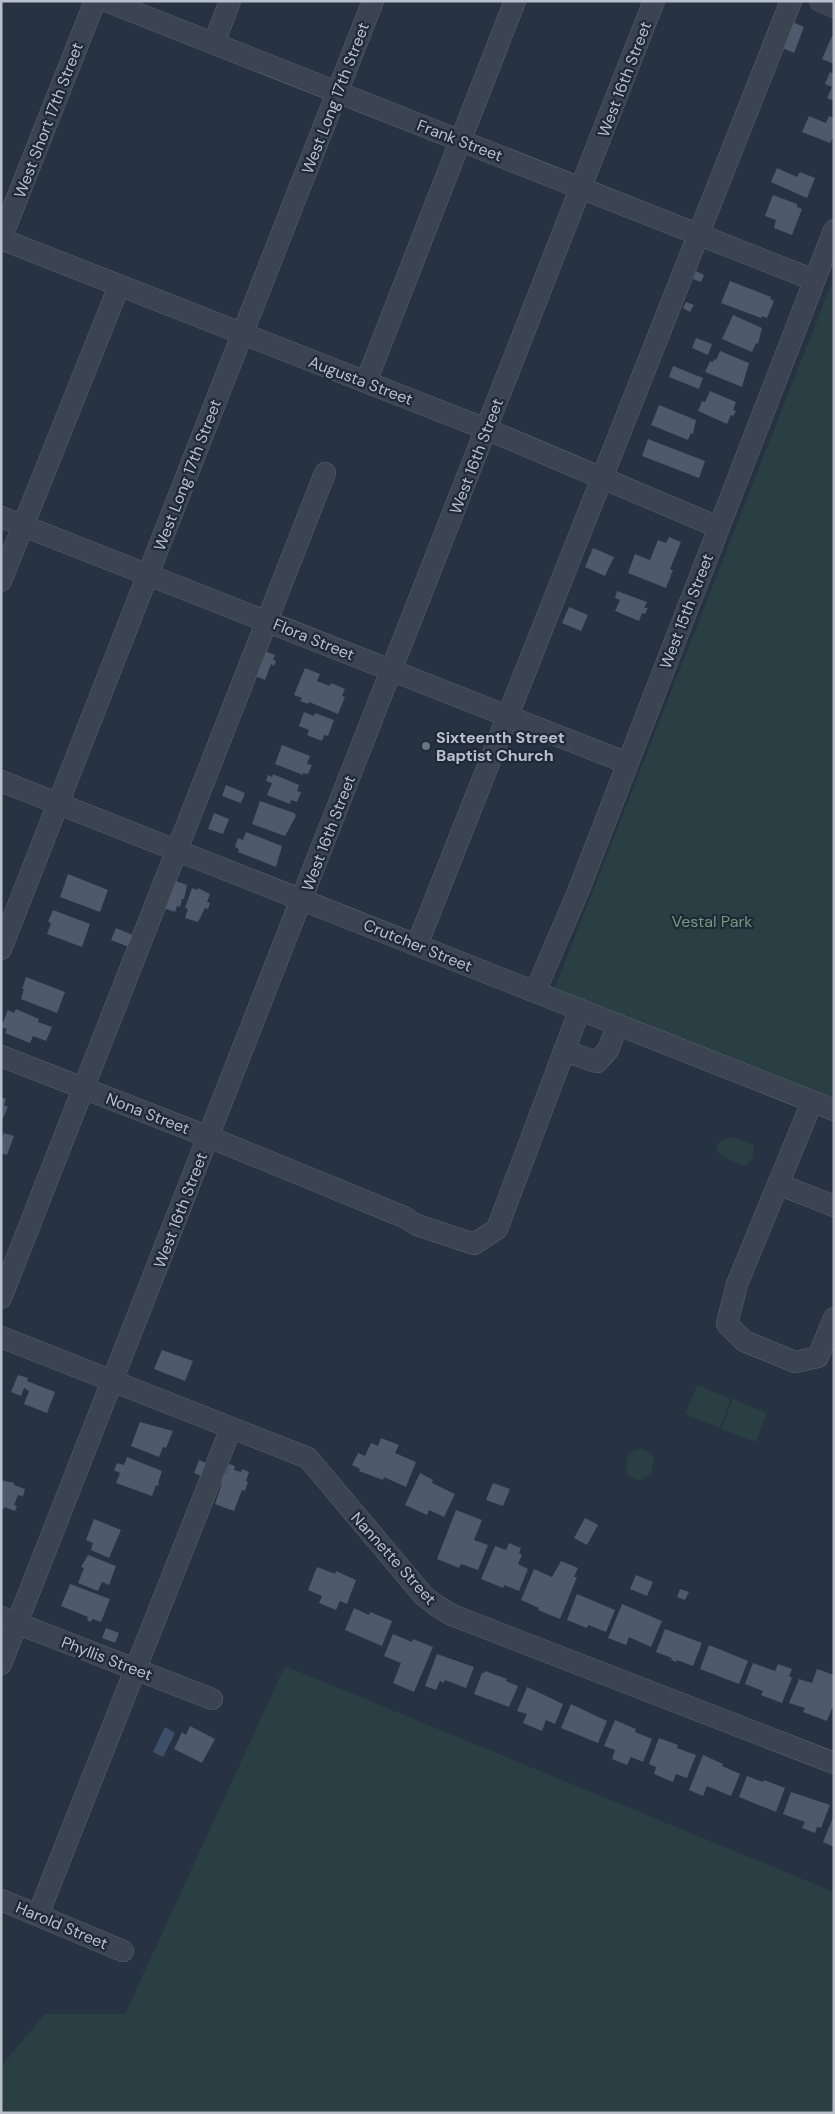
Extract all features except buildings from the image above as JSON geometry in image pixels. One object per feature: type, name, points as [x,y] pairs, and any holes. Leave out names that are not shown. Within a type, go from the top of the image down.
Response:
[{"type":"street","name":"West Short 17th Street","points":[[1,239],[94,1]]},
{"type":"street","name":"Frank Street","points":[[106,1],[814,280]]},
{"type":"street","points":[[214,44],[230,1]]},
{"type":"street","name":"West Long 17th Street","points":[[1,950],[373,1]]},
{"type":"street","points":[[366,382],[515,1]]},
{"type":"street","name":"West 16th Street","points":[[1,1664],[10,1620],[113,1381],[654,1]]},
{"type":"street","points":[[417,945],[791,1]]},
{"type":"street","points":[[820,1],[834,7]]},
{"type":"street","name":"West 15th Street","points":[[535,992],[578,892],[626,763],[834,230]]},
{"type":"street","name":"Augusta Street","points":[[1,239],[486,429],[718,527]]},
{"type":"street","points":[[1,581],[119,286]]},
{"type":"street","points":[[1,1298],[325,473]]},
{"type":"street","name":"Flora Street","points":[[1,517],[149,573],[626,763]]},
{"type":"street","name":"Crutcher Street","points":[[1,781],[59,802],[834,1110]]},
{"type":"street","points":[[580,1010],[564,1051],[597,1062],[608,1050],[618,1024]]},
{"type":"street","name":"Nona Street","points":[[1,1056],[208,1137],[404,1217],[417,1225],[474,1244],[497,1229],[564,1051]]},
{"type":"street","points":[[812,1102],[737,1284],[727,1324],[744,1341],[795,1362],[818,1357],[834,1318]]},
{"type":"street","points":[[778,1184],[834,1206]]},
{"type":"street","name":"Nannette Street","points":[[1,1337],[308,1458],[423,1594],[434,1604],[452,1615],[834,1764]]},
{"type":"street","points":[[38,1915],[231,1428]]},
{"type":"street","name":"Phyllis Street","points":[[10,1620],[212,1699]]},
{"type":"street","name":"Harold Street","points":[[1,1900],[123,1951]]},
{"type":"green space","name":"Vestal Park","points":[[834,277],[834,1100],[554,990]]},
{"type":"green space","points":[[728,1138],[735,1138],[754,1145],[753,1158],[745,1166],[721,1155],[717,1151],[716,1146]]},
{"type":"green space","points":[[697,1385],[731,1399],[720,1428],[685,1414]]},
{"type":"green space","points":[[733,1399],[767,1413],[756,1442],[721,1429]]},
{"type":"green space","points":[[642,1448],[654,1457],[652,1472],[640,1481],[629,1476],[626,1470],[628,1464],[626,1457],[631,1452]]},
{"type":"green space","points":[[285,1666],[834,1892],[834,2113],[1,2113],[1,2066],[45,2014],[125,2014]]},
{"type":"water","points":[[165,1727],[175,1733],[163,1757],[153,1752]]},
{"type":"place","name":"Sixteenth Street Baptist Church","points":[[426,746]]}]
